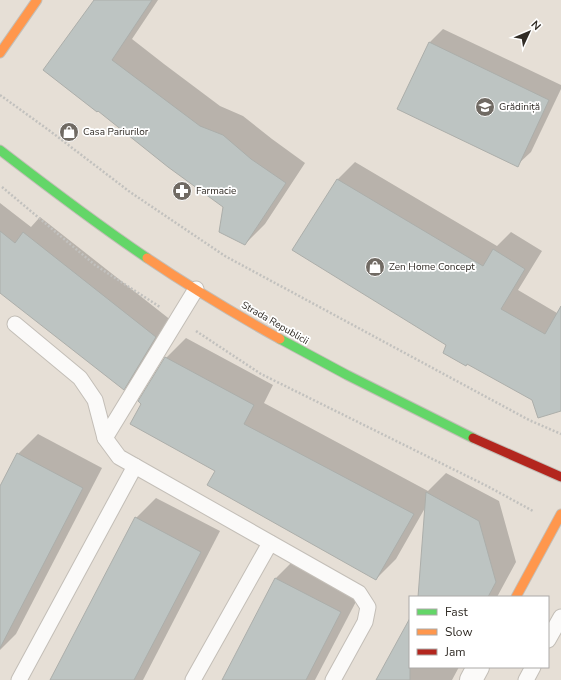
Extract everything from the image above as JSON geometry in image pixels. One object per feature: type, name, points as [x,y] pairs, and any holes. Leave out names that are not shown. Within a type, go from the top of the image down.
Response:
[{"type":"main road","points":[[0,53],[37,0]]},
{"type":"main road","name":"Strada Republicii","points":[[0,150],[103,228],[171,274],[262,329],[347,375],[486,444],[561,477]]},
{"type":"main road","points":[[517,596],[561,514]]},
{"type":"street","points":[[471,680],[477,668]]},
{"type":"lane","points":[[106,438],[196,289]]},
{"type":"lane","points":[[15,324],[80,378],[95,400],[106,438],[119,456],[359,593],[368,607],[365,622],[333,680]]},
{"type":"lane","points":[[19,680],[135,466]]},
{"type":"lane","points":[[193,680],[270,543]]},
{"type":"lane","points":[[549,638],[561,617]]},
{"type":"lane","points":[[526,680],[532,668]]},
{"type":"path","points":[[0,95],[130,192],[225,256],[529,420],[561,434]]},
{"type":"path","points":[[0,185],[95,265],[162,309]]},
{"type":"path","points":[[195,330],[261,374],[487,486],[556,524]]},
{"type":"building","points":[[94,0],[152,0],[112,60],[200,126],[223,135],[251,159],[286,183],[245,245],[219,232],[223,207],[168,167],[98,111],[97,112],[43,70]]},
{"type":"building","points":[[429,42],[549,100],[518,167],[397,109]]},
{"type":"building","points":[[337,179],[483,266],[493,249],[525,269],[501,309],[545,334],[561,306],[561,411],[538,418],[532,400],[467,364],[466,366],[443,353],[446,345],[292,250]]},
{"type":"building","points":[[0,231],[15,243],[23,232],[156,337],[124,390],[0,293]]},
{"type":"building","points":[[165,357],[254,405],[244,424],[414,514],[376,580],[207,485],[215,471],[130,424],[141,404],[138,401]]},
{"type":"building","points":[[17,453],[83,488],[0,648],[0,486]]},
{"type":"building","points":[[426,492],[479,521],[496,582],[489,596],[418,596]]},
{"type":"building","points":[[135,517],[201,552],[134,680],[50,680]]},
{"type":"building","points":[[275,578],[341,612],[306,680],[222,680]]},
{"type":"building","points":[[409,620],[410,680],[376,680]]},
{"type":"traffic: fast","points":[[0,150],[147,258]]},
{"type":"traffic: fast","points":[[280,339],[347,375],[473,438]]},
{"type":"traffic: slow","points":[[0,53],[37,0]]},
{"type":"traffic: slow","points":[[147,258],[213,300],[280,339]]},
{"type":"traffic: slow","points":[[517,596],[561,514]]},
{"type":"traffic: jam","points":[[473,438],[561,477]]},
{"type":"place","name":"Grădiniță","points":[[485,107]]},
{"type":"place","name":"Casa Pariurilor","points":[[69,132]]},
{"type":"place","name":"Farmacie","points":[[182,191]]},
{"type":"place","name":"Zen Home Concept","points":[[375,267]]}]
